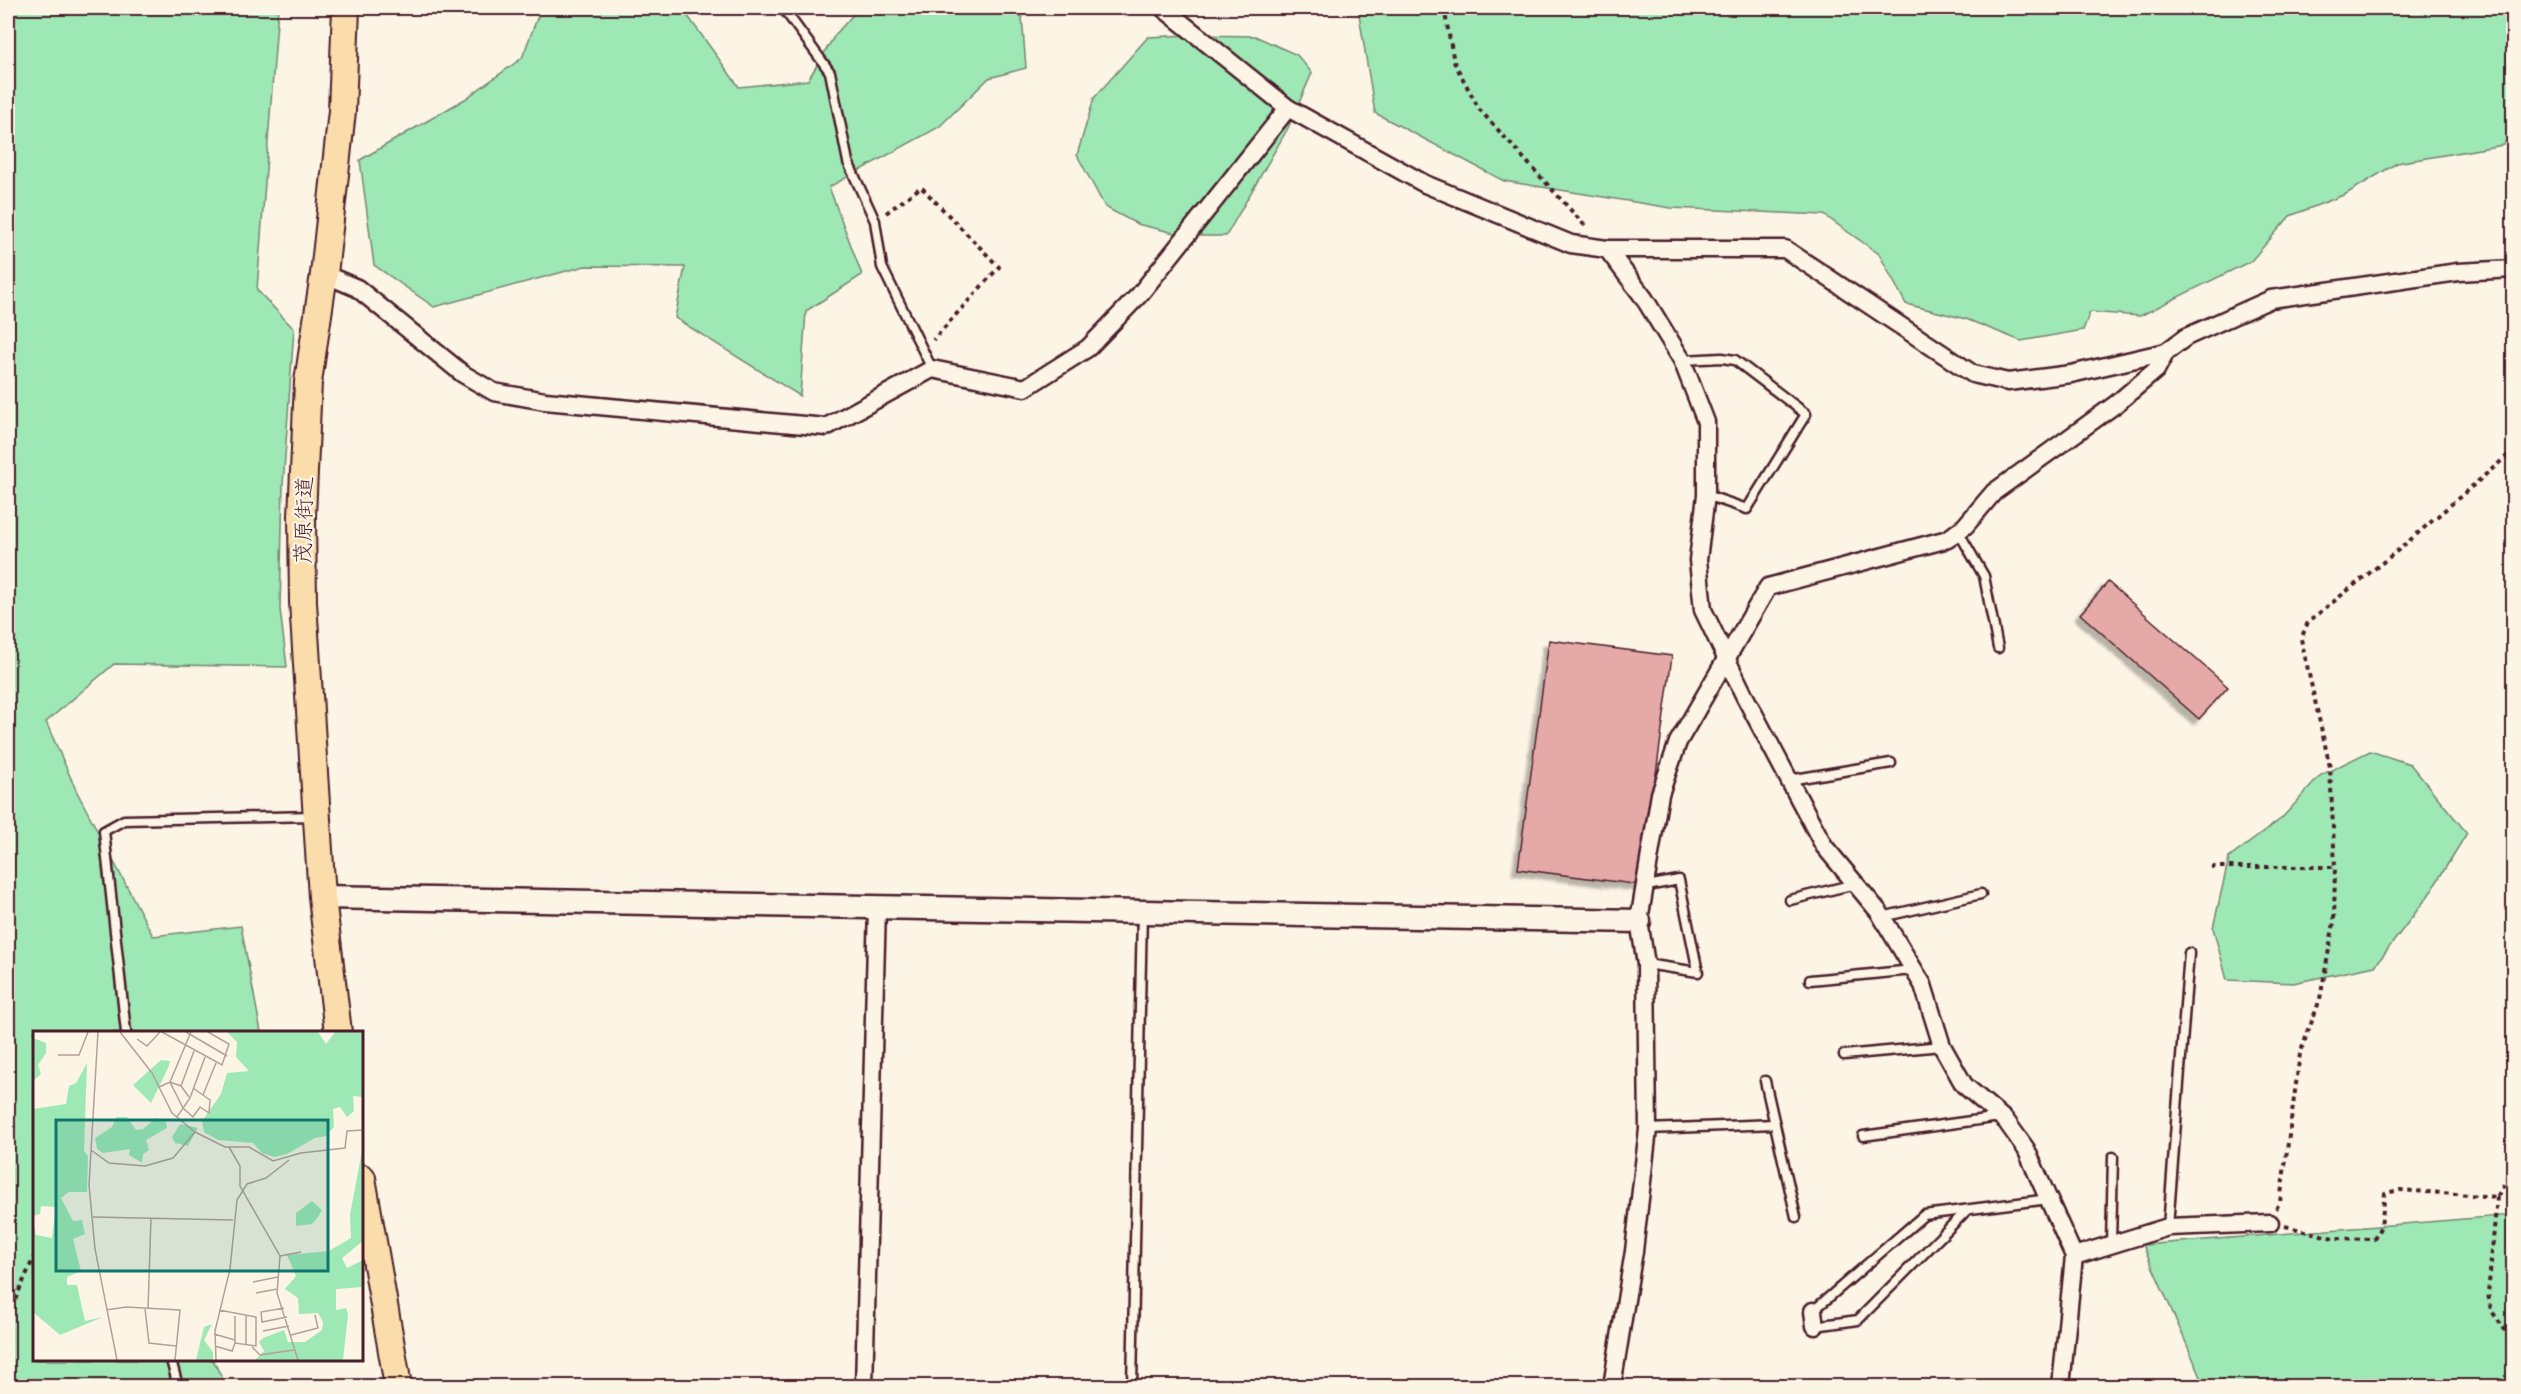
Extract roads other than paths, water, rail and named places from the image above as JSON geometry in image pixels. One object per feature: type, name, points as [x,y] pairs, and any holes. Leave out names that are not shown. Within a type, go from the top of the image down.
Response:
[{"type":"main road","name":"茂原街道","points":[[338,1031],[322,897],[303,602],[302,516],[308,382],[324,274],[342,111],[346,8]]},
{"type":"main road","points":[[363,1184],[398,1386]]},
{"type":"street","points":[[1163,8],[1288,108],[1425,184],[1570,244],[1607,249],[1785,249],[1973,374],[2008,382],[2071,374],[2166,352],[2186,337],[2271,299],[2458,272],[2514,269]]},
{"type":"street","points":[[324,274],[357,288],[463,374],[494,392],[545,401],[826,427],[932,369],[1025,388],[1088,348],[1140,294],[1288,108]]},
{"type":"street","points":[[1607,249],[1644,297],[1682,360],[1706,422],[1706,495],[1698,560],[1703,610],[1824,846],[1882,917],[1923,985],[1942,1046],[1964,1085],[2001,1117],[2026,1149],[2074,1256],[2061,1386]]},
{"type":"street","points":[[1612,1386],[1634,1251],[1648,1129],[1646,964],[1640,921],[1660,794],[1678,742],[1768,587],[1948,539],[1994,492],[2116,404],[2156,370],[2166,352]]},
{"type":"street","points":[[322,897],[1640,921]]},
{"type":"street","points":[[864,1386],[877,907]]},
{"type":"street","points":[[2074,1256],[2168,1227],[2270,1223]]},
{"type":"lane","points":[[783,8],[830,72],[848,162],[875,221],[882,267],[932,369]]},
{"type":"lane","points":[[1682,360],[1722,358],[1735,360],[1806,414],[1747,509],[1706,495]]},
{"type":"lane","points":[[1958,531],[1984,576],[1998,648]]},
{"type":"lane","points":[[1790,780],[1892,763]]},
{"type":"lane","points":[[126,1031],[104,831],[124,820],[317,816]]},
{"type":"lane","points":[[1646,964],[1698,972],[1679,880],[1647,886]]},
{"type":"lane","points":[[1790,900],[1856,884]]},
{"type":"lane","points":[[1882,917],[1981,894]]},
{"type":"lane","points":[[1132,1386],[1142,912]]},
{"type":"lane","points":[[2168,1227],[2189,953]]},
{"type":"lane","points":[[1810,980],[1913,970]]},
{"type":"lane","points":[[1845,1055],[1942,1046]]},
{"type":"lane","points":[[1765,1081],[1796,1217]]},
{"type":"lane","points":[[1863,1136],[2001,1117]]},
{"type":"lane","points":[[1648,1129],[1775,1124]]},
{"type":"lane","points":[[2111,1244],[2113,1157]]},
{"type":"lane","points":[[1967,1210],[1858,1320],[1814,1319],[1924,1215],[2049,1199]]},
{"type":"lane","points":[[172,1361],[178,1386]]}]
